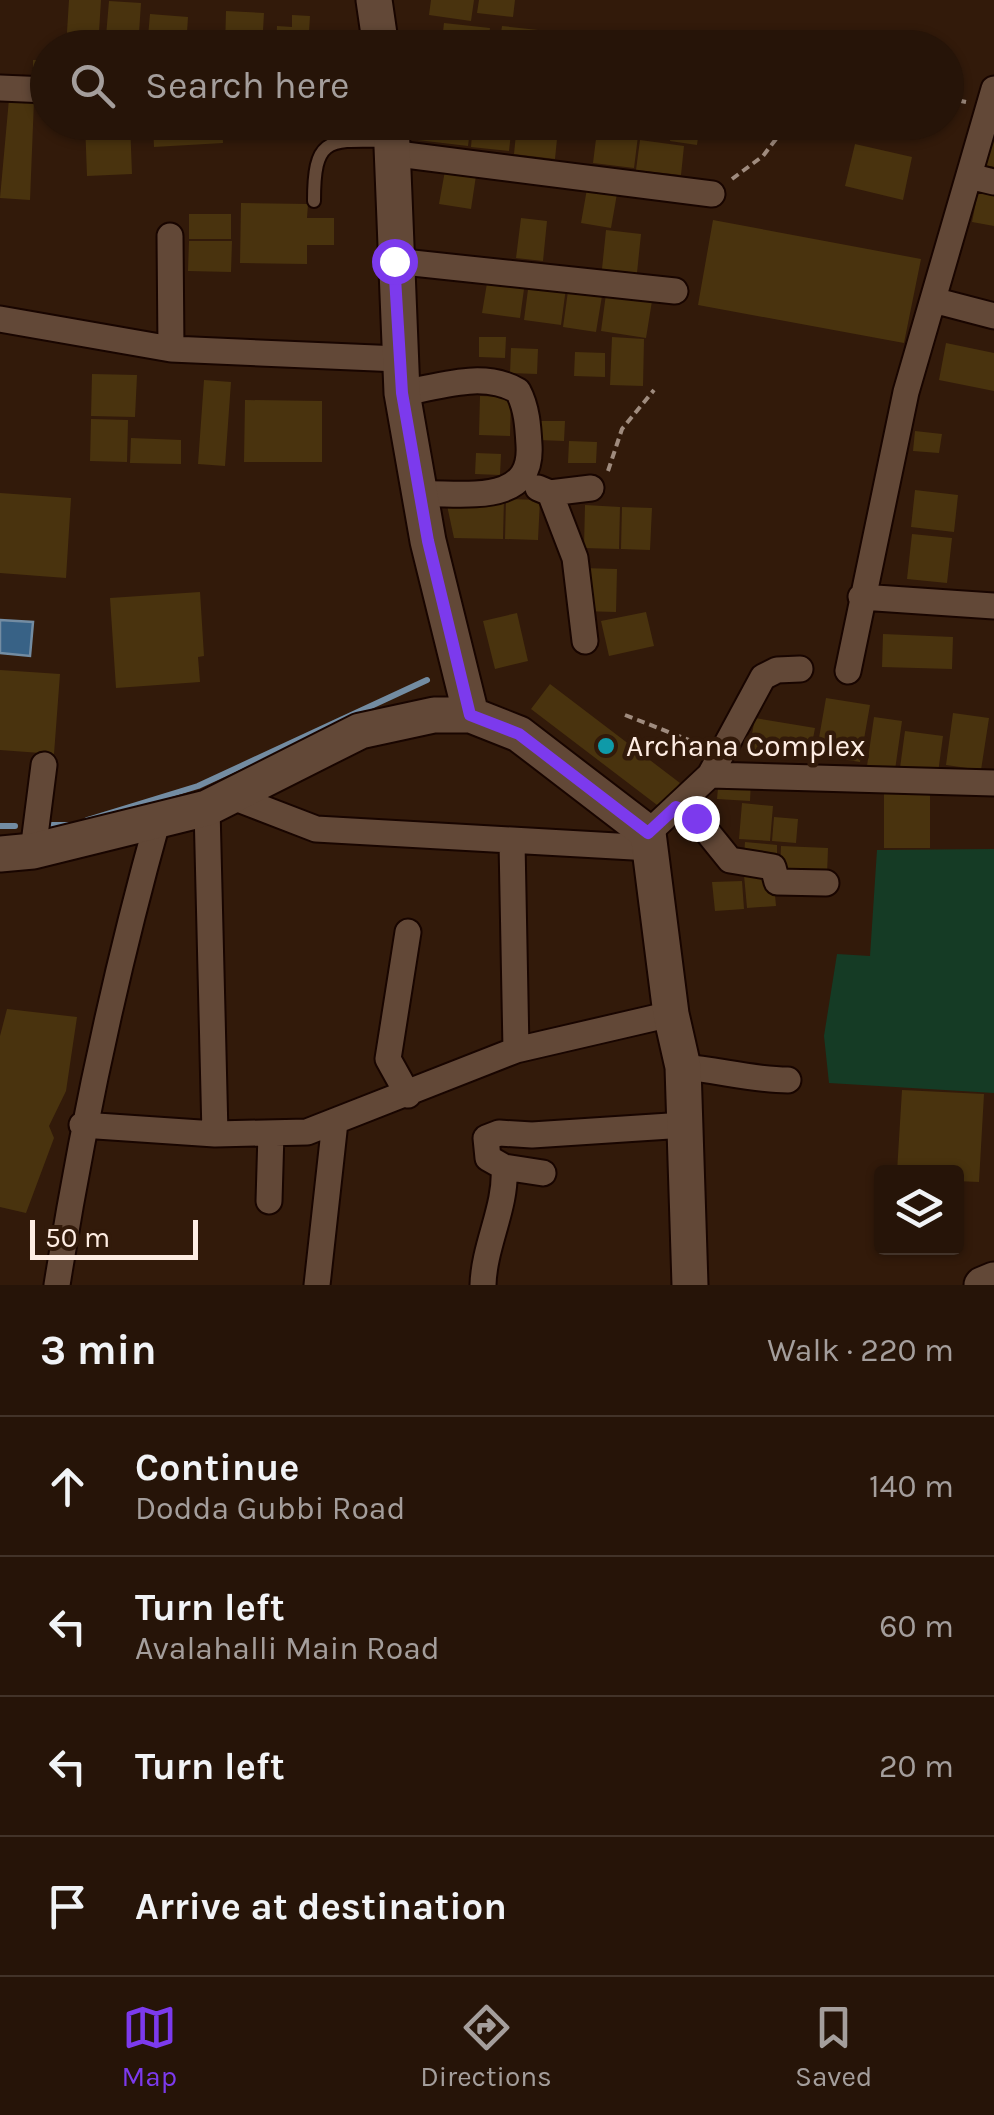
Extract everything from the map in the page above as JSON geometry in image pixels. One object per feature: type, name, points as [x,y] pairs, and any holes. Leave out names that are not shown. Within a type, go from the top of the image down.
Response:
[{"type":"main road","points":[[374,0],[378,30]]},
{"type":"main road","points":[[390,140],[400,376],[419,494],[470,715]]},
{"type":"main road","points":[[16,852],[220,803],[360,731],[434,716],[470,715],[519,734],[650,840],[671,1014],[683,1067],[690,1285]]},
{"type":"main road","points":[[982,1285],[994,1280]]},
{"type":"street","points":[[0,88],[30,89]]},
{"type":"street","points":[[848,671],[906,392],[932,300],[982,179],[994,88]]},
{"type":"street","points":[[396,140],[712,194]]},
{"type":"street","points":[[170,236],[171,349]]},
{"type":"street","points":[[394,261],[676,291]]},
{"type":"street","points":[[932,300],[994,316]]},
{"type":"street","points":[[0,319],[171,349],[400,376],[482,379],[518,391],[528,424],[530,462],[520,481],[510,490],[419,494]]},
{"type":"street","points":[[520,481],[550,493],[591,488]]},
{"type":"street","points":[[550,493],[575,558],[585,641]]},
{"type":"street","points":[[861,597],[994,606]]},
{"type":"street","points":[[215,1134],[220,803],[316,829],[512,842],[650,840],[716,763],[763,677],[776,670],[800,669]]},
{"type":"street","points":[[716,763],[994,783]]},
{"type":"street","points":[[16,852],[44,765]]},
{"type":"street","points":[[676,807],[696,818],[730,860],[773,867],[777,882],[826,883]]},
{"type":"street","points":[[57,1285],[82,1125],[122,948],[158,819]]},
{"type":"street","points":[[512,842],[516,1050]]},
{"type":"street","points":[[408,932],[388,1059],[408,1095]]},
{"type":"street","points":[[82,1125],[215,1134],[306,1132],[516,1050],[671,1014]]},
{"type":"street","points":[[683,1067],[739,1071],[756,1080],[788,1080]]},
{"type":"street","points":[[317,1285],[335,1122]]},
{"type":"street","points":[[542,1173],[504,1167],[488,1158],[486,1138],[499,1133],[532,1135],[684,1125]]},
{"type":"street","points":[[268,1200],[271,1133]]},
{"type":"street","points":[[483,1285],[483,1265],[505,1182],[504,1167]]},
{"type":"lane","points":[[314,201],[314,162],[319,152],[332,143],[376,140]]},
{"type":"path","points":[[712,194],[763,156],[776,140]]},
{"type":"path","points":[[591,488],[606,476],[622,430],[654,390]]},
{"type":"path","points":[[626,715],[716,763]]},
{"type":"green space","points":[[994,849],[994,1093],[829,1083],[824,1036],[837,954],[870,956],[877,850]]},
{"type":"water","points":[[0,620],[33,622],[30,656],[0,653]]},
{"type":"building","points":[[69,0],[101,0],[99,30],[67,30]]},
{"type":"building","points":[[431,0],[474,0],[471,21],[429,15]]},
{"type":"building","points":[[479,0],[515,0],[513,17],[477,13]]},
{"type":"building","points":[[109,1],[141,3],[139,30],[107,30]]},
{"type":"building","points":[[226,11],[264,13],[263,30],[225,30]]},
{"type":"building","points":[[150,14],[188,17],[187,30],[149,30]]},
{"type":"building","points":[[292,15],[310,16],[309,30],[277,30],[277,26],[292,27]]},
{"type":"building","points":[[444,23],[490,28],[490,30],[443,30]]},
{"type":"building","points":[[502,26],[539,30],[501,30]]},
{"type":"building","points":[[9,99],[30,100],[30,200],[0,198]]},
{"type":"building","points":[[994,131],[994,167],[984,165]]},
{"type":"building","points":[[86,140],[131,140],[132,174],[87,176]]},
{"type":"building","points":[[154,140],[223,140],[223,143],[154,147]]},
{"type":"building","points":[[417,140],[469,140],[468,146]]},
{"type":"building","points":[[472,140],[510,140],[509,151],[471,147]]},
{"type":"building","points":[[515,140],[557,140],[555,159],[514,154]]},
{"type":"building","points":[[596,140],[638,140],[634,168],[593,163]]},
{"type":"building","points":[[640,140],[684,146],[681,175],[636,170]]},
{"type":"building","points":[[670,140],[698,140],[697,145]]},
{"type":"building","points":[[855,144],[912,157],[903,200],[845,186]]},
{"type":"building","points":[[446,165],[477,169],[471,209],[439,204]]},
{"type":"building","points":[[588,183],[618,188],[611,228],[581,223]]},
{"type":"building","points":[[978,192],[994,195],[994,226],[972,222]]},
{"type":"building","points":[[241,203],[308,204],[307,218],[334,218],[334,245],[307,245],[307,264],[240,263]]},
{"type":"building","points":[[189,214],[231,214],[231,239],[189,239]]},
{"type":"building","points":[[521,218],[547,221],[543,261],[516,258]]},
{"type":"building","points":[[713,220],[921,259],[904,343],[698,305]]},
{"type":"building","points":[[606,230],[641,234],[637,273],[602,269]]},
{"type":"building","points":[[189,241],[232,241],[231,272],[188,271]]},
{"type":"building","points":[[488,277],[525,282],[520,318],[482,313]]},
{"type":"building","points":[[529,282],[566,288],[561,325],[524,320]]},
{"type":"building","points":[[568,291],[602,296],[596,332],[563,327]]},
{"type":"building","points":[[606,294],[652,301],[646,338],[601,331]]},
{"type":"building","points":[[479,337],[506,337],[505,358],[479,357]]},
{"type":"building","points":[[612,337],[644,339],[643,386],[610,385]]},
{"type":"building","points":[[946,343],[994,353],[994,391],[939,380]]},
{"type":"building","points":[[511,348],[538,349],[537,374],[510,373]]},
{"type":"building","points":[[575,352],[605,353],[605,377],[574,376]]},
{"type":"building","points":[[92,374],[137,375],[135,417],[91,416]]},
{"type":"building","points":[[204,380],[231,382],[225,466],[198,464]]},
{"type":"building","points":[[480,396],[511,397],[510,436],[479,435]]},
{"type":"building","points":[[245,400],[322,401],[322,462],[244,462]]},
{"type":"building","points":[[91,419],[128,420],[127,462],[90,461]]},
{"type":"building","points":[[540,421],[565,421],[564,441],[539,440]]},
{"type":"building","points":[[915,431],[942,434],[939,453],[913,451]]},
{"type":"building","points":[[131,438],[181,440],[181,464],[130,463]]},
{"type":"building","points":[[569,441],[597,442],[596,463],[568,463]]},
{"type":"building","points":[[476,453],[501,454],[500,475],[475,474]]},
{"type":"building","points":[[915,490],[958,495],[954,532],[911,527]]},
{"type":"building","points":[[0,493],[71,498],[66,578],[0,573]]},
{"type":"building","points":[[445,496],[504,498],[503,539],[454,538]]},
{"type":"building","points":[[506,499],[540,500],[538,540],[505,539]]},
{"type":"building","points":[[585,505],[620,507],[619,549],[584,548]]},
{"type":"building","points":[[622,507],[652,508],[650,550],[621,549]]},
{"type":"building","points":[[912,534],[952,538],[947,583],[907,579]]},
{"type":"building","points":[[582,568],[617,569],[616,612],[581,611]]},
{"type":"building","points":[[200,592],[204,656],[198,657],[200,682],[116,688],[110,598]]},
{"type":"building","points":[[646,612],[654,646],[609,656],[601,621]]},
{"type":"building","points":[[517,613],[528,661],[495,669],[483,621]]},
{"type":"building","points":[[883,634],[953,637],[952,669],[882,667]]},
{"type":"building","points":[[0,670],[60,674],[54,754],[0,750]]},
{"type":"building","name":"Archana Complex","points":[[550,684],[680,783],[661,808],[531,709]]},
{"type":"building","points":[[826,698],[870,705],[860,762],[816,755]]},
{"type":"building","points":[[953,713],[989,718],[981,770],[946,765]]},
{"type":"building","points":[[874,717],[902,721],[895,770],[867,766]]},
{"type":"building","points":[[755,718],[815,728],[809,760],[749,750]]},
{"type":"building","points":[[905,731],[943,736],[938,773],[900,768]]},
{"type":"building","points":[[719,777],[751,779],[750,801],[717,799]]},
{"type":"building","points":[[884,794],[930,794],[930,848],[884,848]]},
{"type":"building","points":[[742,803],[773,806],[770,841],[739,839]]},
{"type":"building","points":[[774,817],[798,819],[796,843],[772,841]]},
{"type":"building","points":[[745,842],[777,845],[777,859],[744,856]]},
{"type":"building","points":[[781,846],[828,848],[827,875],[780,873]]},
{"type":"building","points":[[773,873],[776,906],[747,908],[744,875]]},
{"type":"building","points":[[742,881],[744,909],[715,911],[712,882]]},
{"type":"building","points":[[7,1009],[77,1017],[66,1091],[49,1126],[54,1138],[26,1213],[0,1207],[0,1036]]},
{"type":"building","points":[[902,1090],[984,1094],[979,1182],[964,1181],[964,1165],[897,1165]]},
{"type":"waterway","points":[[87,820],[198,786],[427,680]]},
{"type":"waterway","points":[[52,825],[71,825]]},
{"type":"waterway","points":[[0,826],[15,826]]},
{"type":"place","name":"Archana Complex","points":[[606,746]]},
{"type":"route","points":[[394,261],[402,393],[428,541],[470,715],[519,734],[648,833],[676,807],[696,818]]}]
